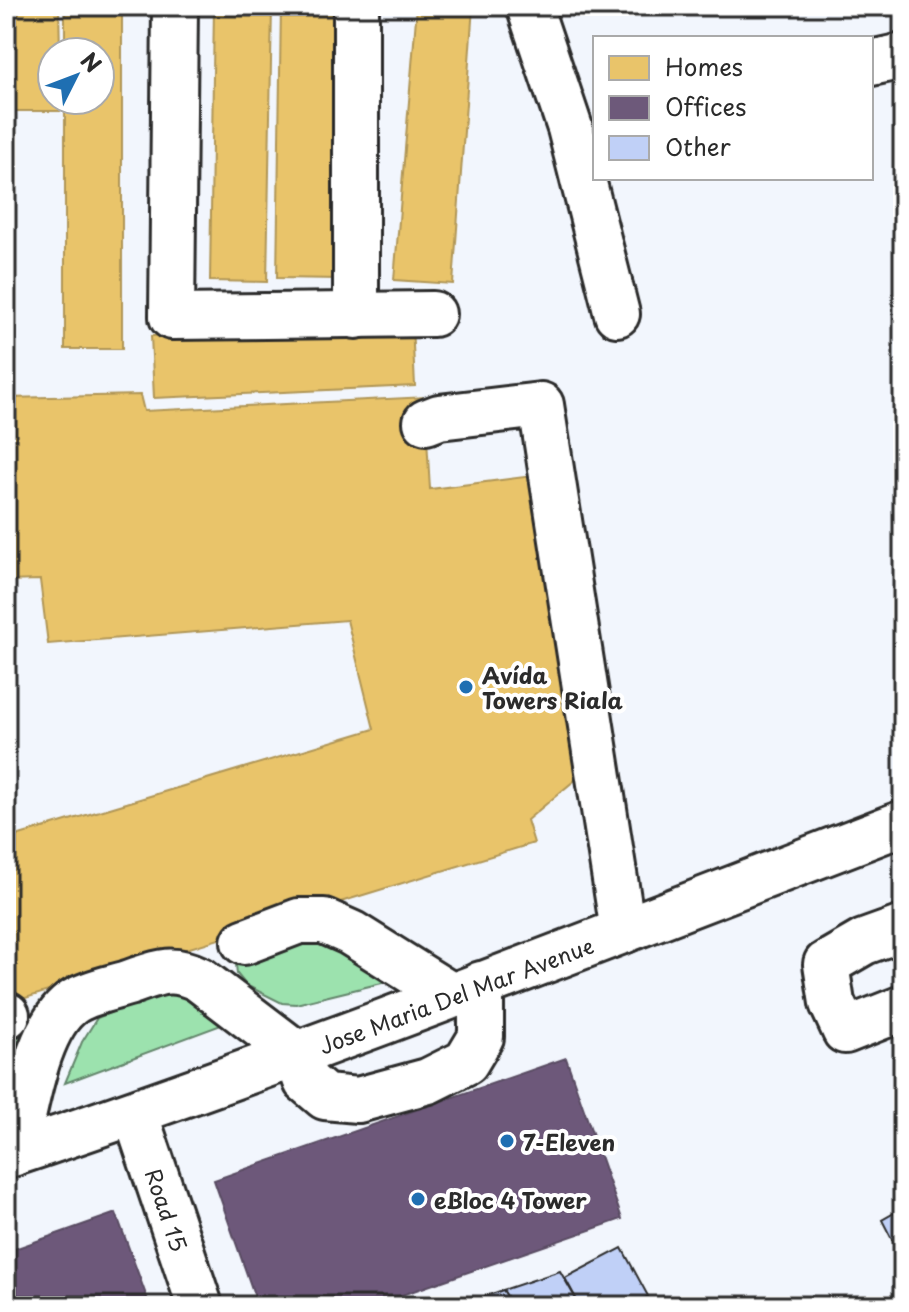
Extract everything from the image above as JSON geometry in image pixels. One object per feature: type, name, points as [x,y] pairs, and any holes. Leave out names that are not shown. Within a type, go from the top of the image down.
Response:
[{"type":"street","points":[[175,6],[172,317],[433,314]]},
{"type":"street","points":[[356,6],[356,316]]},
{"type":"street","points":[[529,6],[583,125],[617,314]]},
{"type":"street","points":[[873,63],[903,56]]},
{"type":"street","points":[[426,422],[439,417],[541,405],[623,931]]},
{"type":"street","name":"Jose Maria Del Mar Avenue","points":[[10,1155],[135,1113],[903,823]]},
{"type":"street","points":[[10,1155],[45,1035],[61,1012],[78,1000],[160,972],[182,971],[199,979],[296,1053],[306,1081],[325,1097],[358,1100],[428,1081],[466,1062],[481,1037],[466,989],[324,921],[299,921],[244,942]]},
{"type":"street","points":[[903,928],[864,942],[826,964],[832,1003],[845,1031],[903,1008]]},
{"type":"street","name":"Road 15","points":[[135,1113],[200,1306]]},
{"type":"green space","points":[[323,940],[390,981],[296,1004],[282,1003],[246,985],[237,974],[236,964],[256,954]]},
{"type":"green space","points":[[168,989],[197,992],[232,1021],[65,1083],[82,1042],[97,1018]]},
{"type":"green space","points":[[48,1012],[6,1115],[6,1026]]},
{"type":"building: Homes","points":[[6,6],[59,6],[60,36],[36,36],[36,111],[6,111]]},
{"type":"building: Homes","points":[[65,6],[122,6],[122,349],[65,349],[65,116],[116,116],[116,36],[65,36]]},
{"type":"building: Homes","points":[[214,6],[272,6],[267,282],[210,281]]},
{"type":"building: Homes","points":[[281,6],[343,6],[339,279],[277,278]]},
{"type":"building: Homes","points":[[417,6],[473,6],[453,284],[394,280]]},
{"type":"building: Homes","points":[[412,325],[415,386],[154,398],[151,336]]},
{"type":"building: Homes","name":"Avída Towers Riala","points":[[140,395],[144,411],[427,397],[430,489],[540,475],[581,775],[527,820],[534,843],[6,1004],[6,839],[374,729],[347,620],[48,644],[40,580],[6,581],[6,398]]},
{"type":"building: Offices","name":"eBloc 4 Tower","points":[[566,1058],[622,1219],[370,1306],[258,1306],[214,1180]]},
{"type":"building: Offices","points":[[116,1213],[150,1306],[6,1306],[6,1252]]},
{"type":"building: Other","points":[[903,1208],[903,1261],[882,1220]]},
{"type":"building: Other","points":[[622,1248],[648,1296],[630,1306],[580,1306],[565,1278]]},
{"type":"building: Other","points":[[560,1271],[580,1306],[513,1306],[503,1290]]},
{"type":"building: Other","points":[[503,1290],[513,1306],[457,1306]]},
{"type":"place","name":"Avída Towers Riala","points":[[466,687]]},
{"type":"place","name":"7-Eleven","points":[[507,1141]]},
{"type":"place","name":"eBloc 4 Tower","points":[[418,1199]]}]
